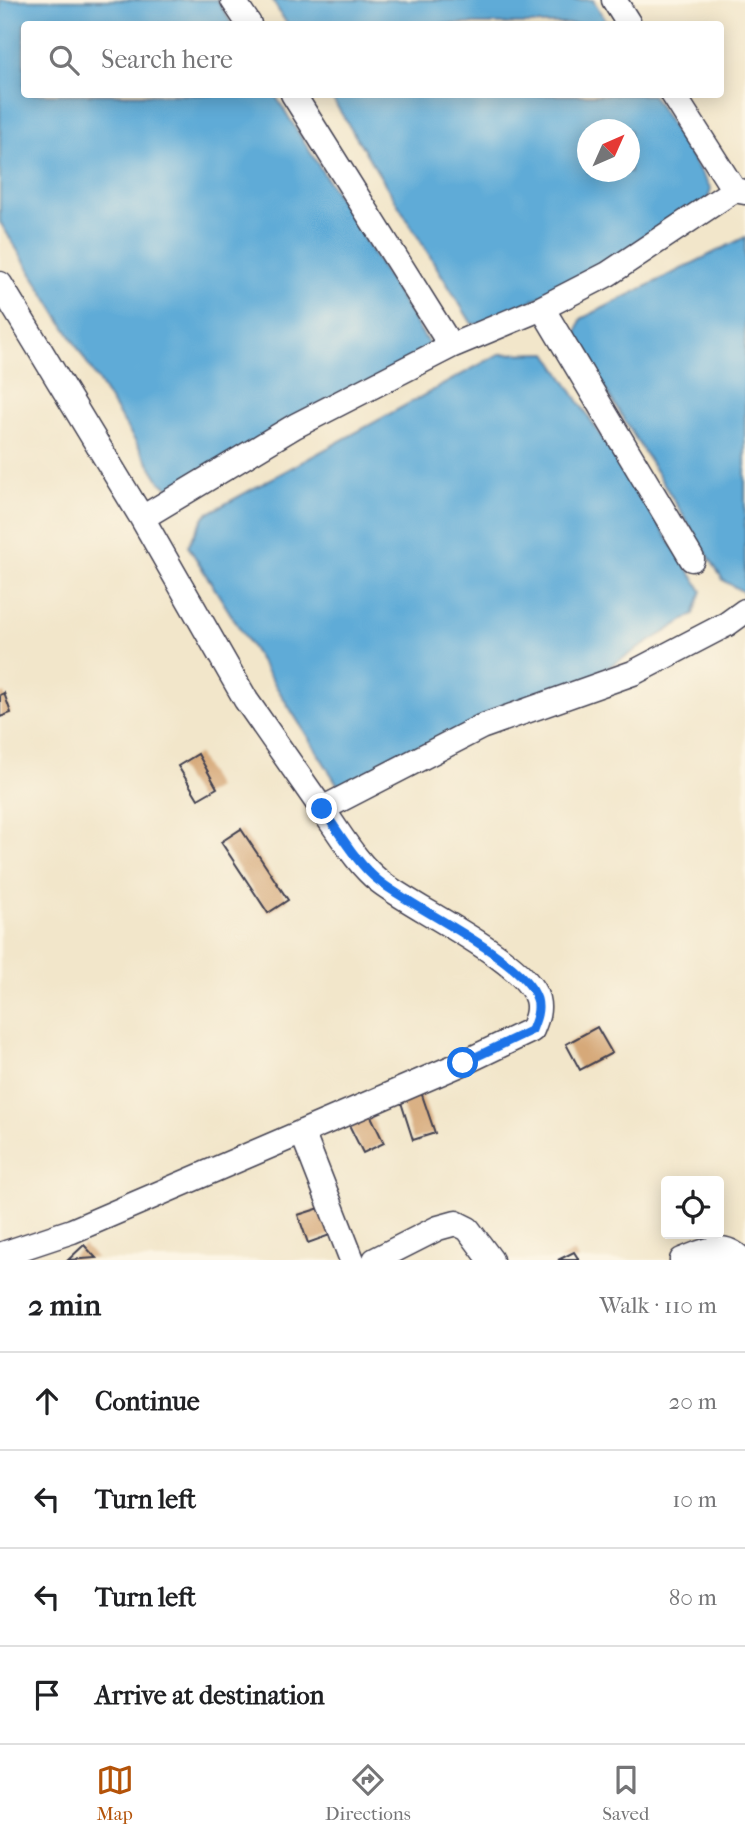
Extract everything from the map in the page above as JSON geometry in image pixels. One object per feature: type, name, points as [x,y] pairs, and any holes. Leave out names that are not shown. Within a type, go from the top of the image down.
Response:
[{"type":"street","points":[[233,0],[247,21]]},
{"type":"street","points":[[614,0],[627,21]]},
{"type":"street","points":[[296,98],[451,346]]},
{"type":"street","points":[[142,517],[295,426],[451,346],[542,308],[608,274],[740,191],[676,98]]},
{"type":"street","points":[[0,284],[142,517],[246,700],[322,809],[377,880],[486,949],[529,983],[537,1000],[538,1013],[532,1030],[463,1063],[72,1231],[0,1255]]},
{"type":"street","points":[[542,308],[692,559]]},
{"type":"street","points":[[322,809],[481,727],[633,673],[727,624],[745,611]]},
{"type":"street","points":[[302,1132],[352,1260]]},
{"type":"street","points":[[375,1260],[438,1228],[456,1223],[468,1229],[491,1260]]},
{"type":"street","points":[[682,1260],[723,1247],[742,1260]]},
{"type":"water","points":[[0,0],[217,0],[230,21],[21,21],[21,98],[277,98],[433,351],[178,492],[161,483],[0,222]]},
{"type":"water","points":[[272,0],[593,0],[606,21],[285,21]]},
{"type":"water","points":[[332,98],[654,98],[711,189],[703,215],[485,324],[472,324]]},
{"type":"water","points":[[745,237],[745,593],[723,580],[575,340],[581,319]]},
{"type":"water","points":[[547,353],[702,591],[694,614],[565,694],[341,790],[188,546],[205,515],[499,354]]},
{"type":"building","points":[[4,693],[11,713],[0,717],[0,695]]},
{"type":"building","points":[[198,754],[217,788],[198,799],[178,766]]},
{"type":"building","points":[[241,829],[288,900],[268,913],[221,842]]},
{"type":"building","points":[[597,1027],[612,1053],[580,1070],[566,1044]]},
{"type":"building","points":[[420,1089],[435,1133],[413,1140],[399,1096]]},
{"type":"building","points":[[368,1110],[384,1143],[363,1153],[347,1121]]},
{"type":"building","points":[[320,1208],[330,1235],[308,1243],[298,1215]]},
{"type":"building","points":[[84,1245],[96,1258],[68,1260]]},
{"type":"building","points":[[574,1252],[579,1260],[558,1260]]},
{"type":"route","points":[[322,809],[377,880],[486,949],[529,983],[537,1000],[538,1013],[532,1030],[463,1063]]}]
